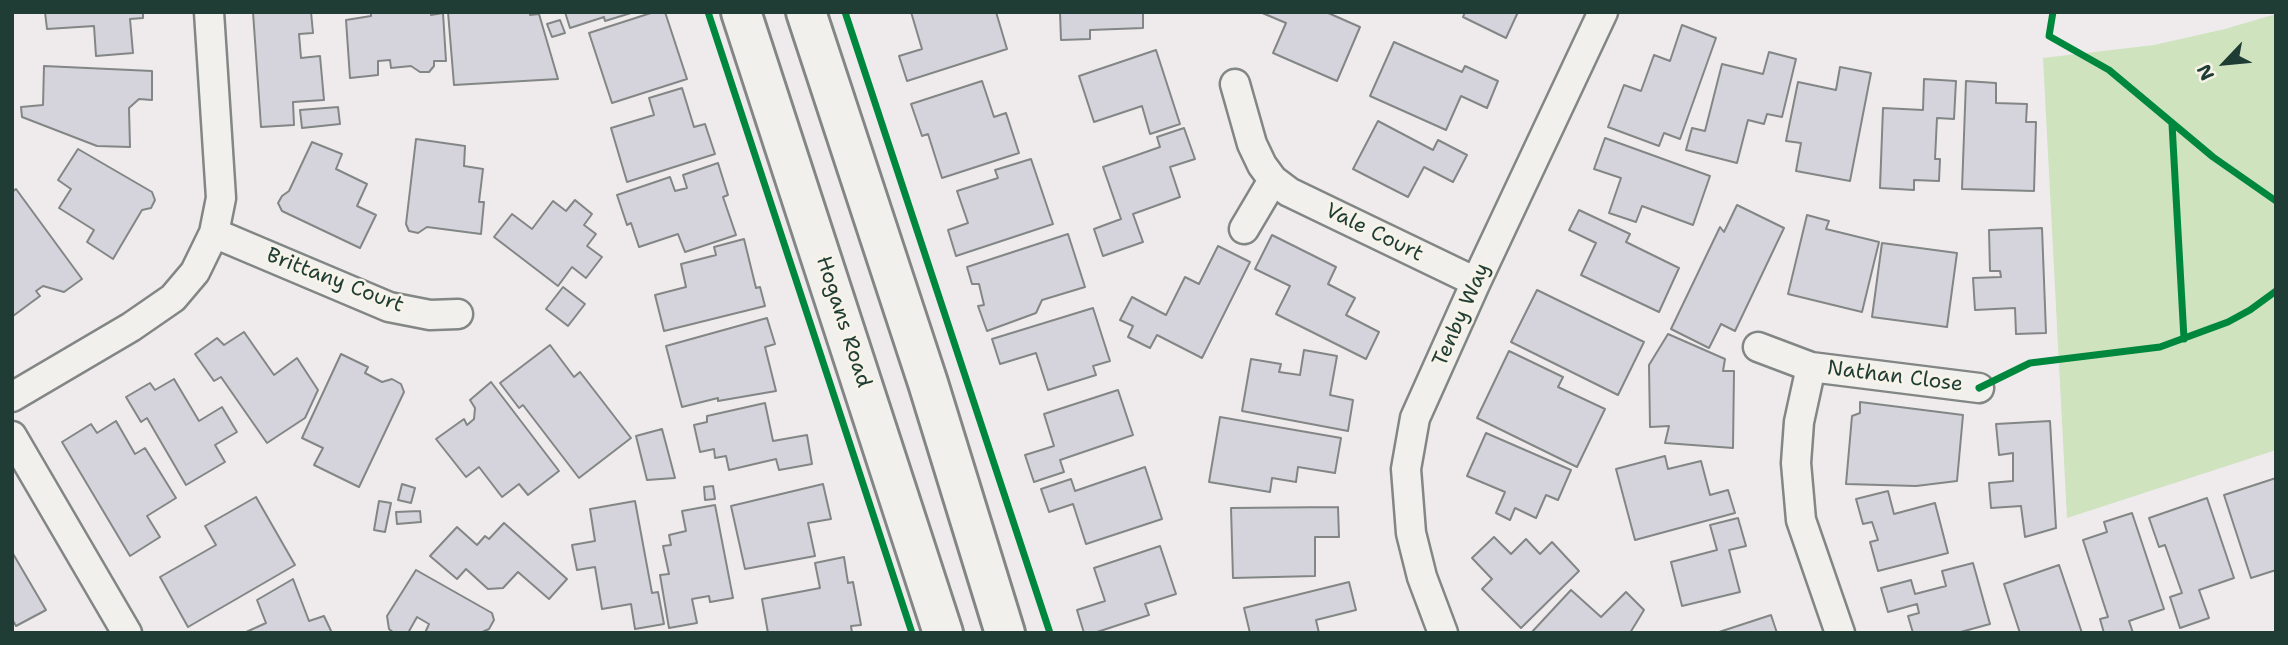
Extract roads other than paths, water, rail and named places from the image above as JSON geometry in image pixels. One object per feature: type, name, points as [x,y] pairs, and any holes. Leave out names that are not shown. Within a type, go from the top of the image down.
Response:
[{"type":"street","points":[[12,397],[131,327],[173,298],[195,272],[214,233],[221,198],[209,12]]},
{"type":"street","name":"Hogans Road","points":[[741,12],[943,633]]},
{"type":"street","points":[[806,12],[928,383],[1005,633]]},
{"type":"street","name":"Tenby Way","points":[[1443,633],[1422,577],[1412,533],[1406,469],[1415,418],[1603,12]]},
{"type":"street","name":"Vale Court","points":[[1235,84],[1252,144],[1273,180],[1289,192],[1476,282]]},
{"type":"street","points":[[1244,229],[1273,180]]},
{"type":"street","name":"Brittany Court","points":[[214,233],[389,307],[430,315],[458,314]]},
{"type":"street","name":"Nathan Close","points":[[1758,347],[1811,367],[1979,388]]},
{"type":"street","name":"Nathan Close","points":[[1811,367],[1799,422],[1796,463],[1801,520],[1840,633]]},
{"type":"street","points":[[12,436],[127,633]]}]
